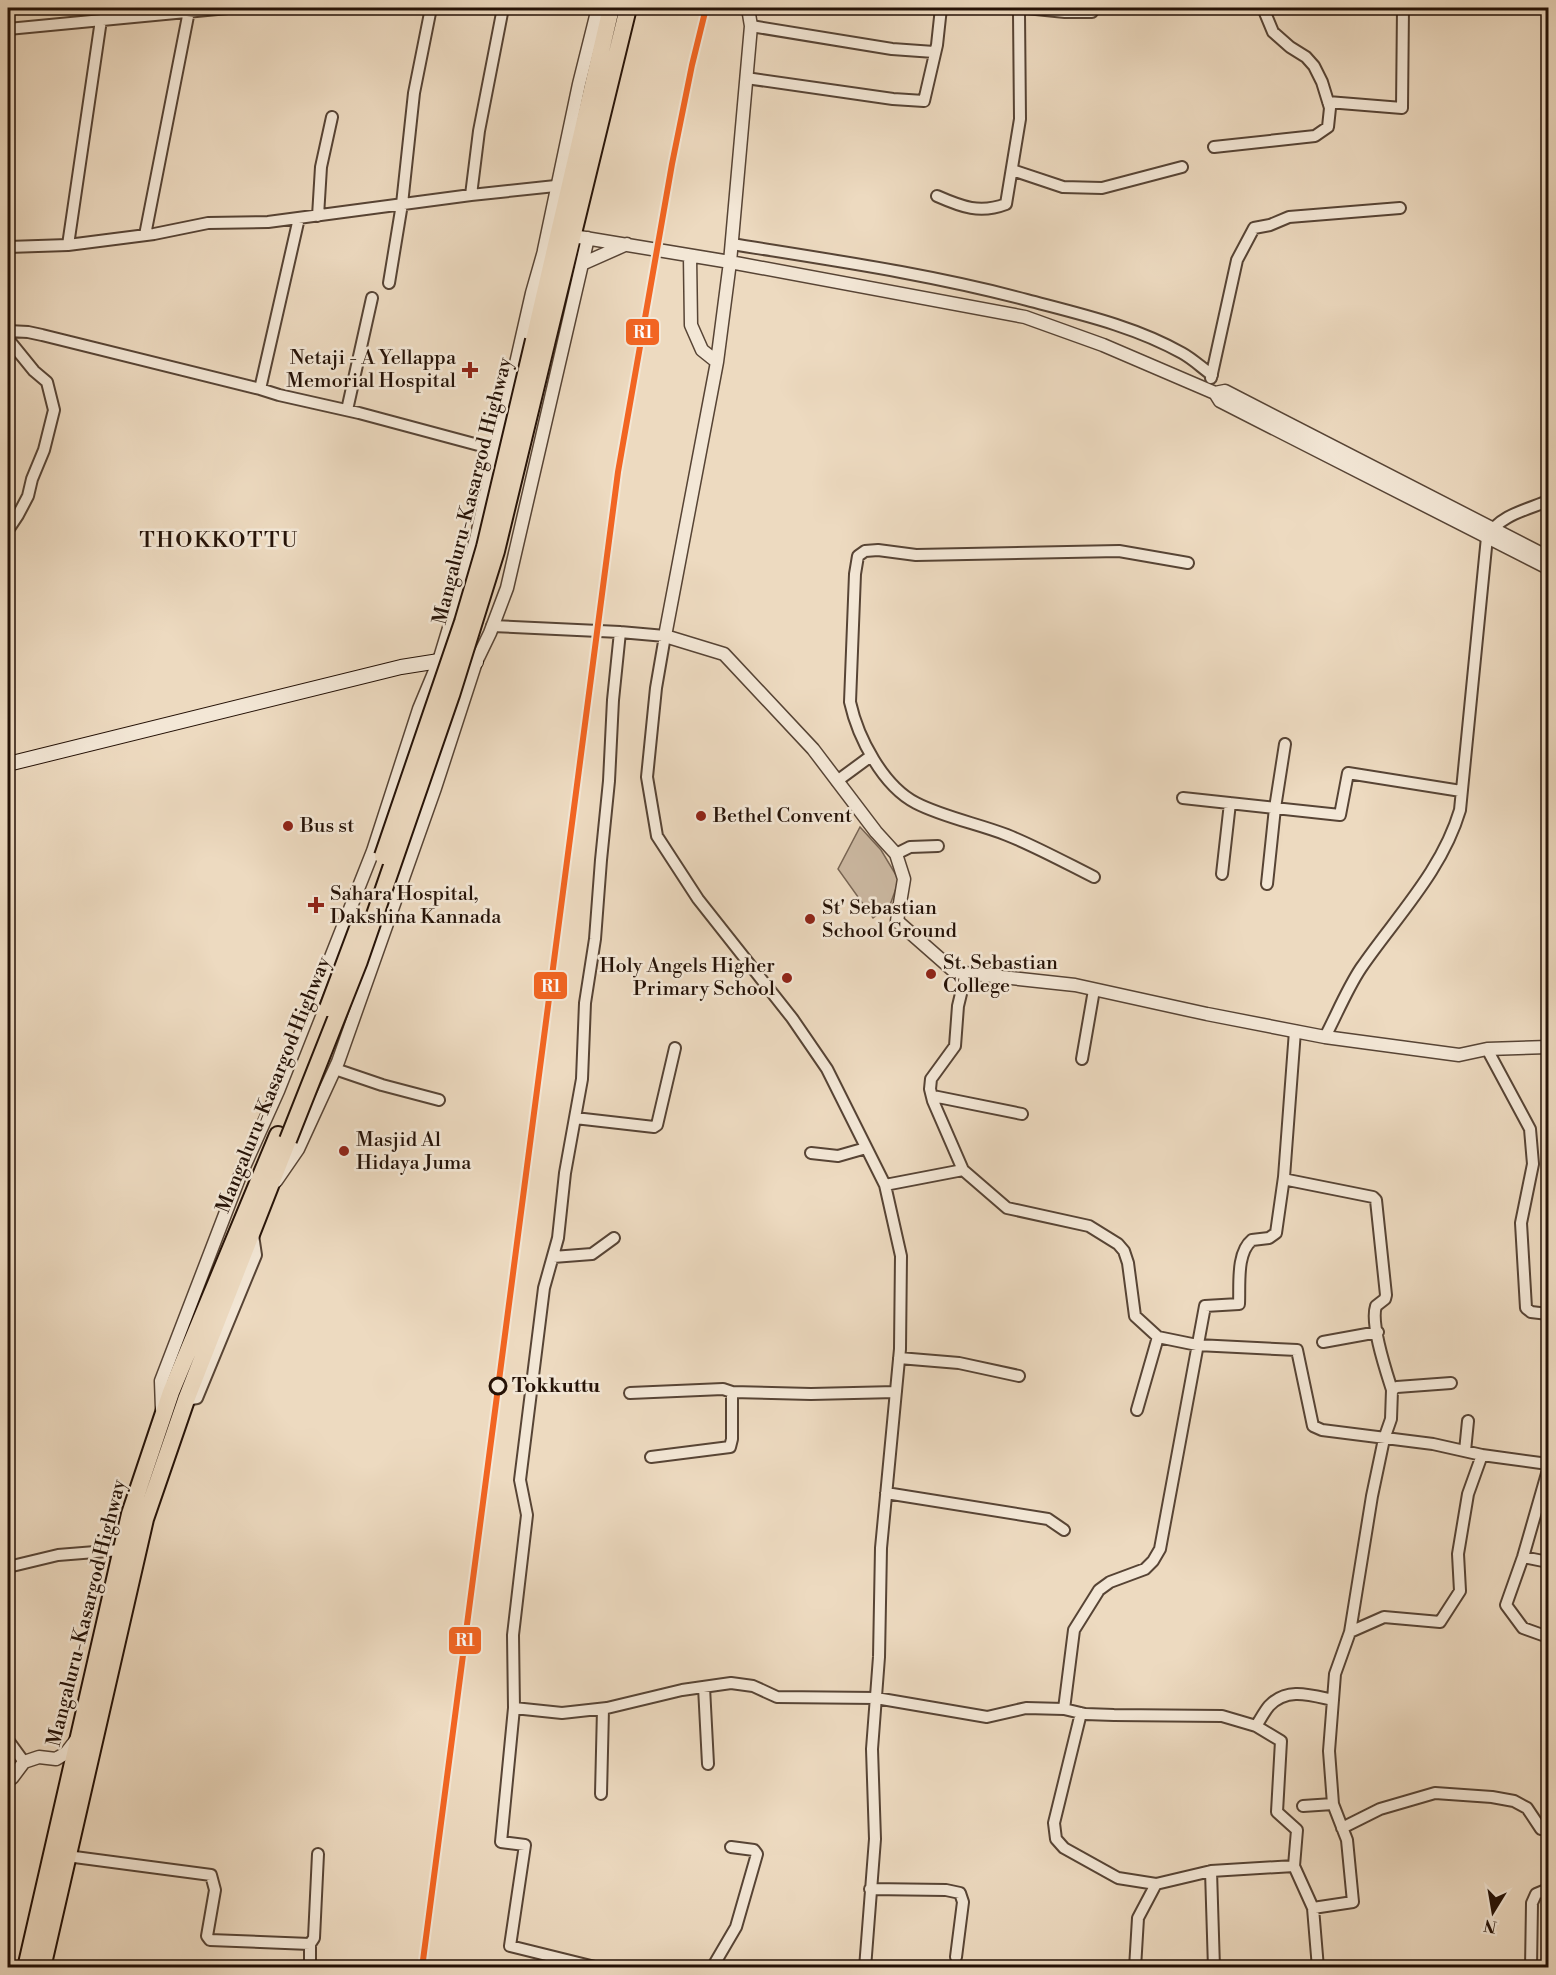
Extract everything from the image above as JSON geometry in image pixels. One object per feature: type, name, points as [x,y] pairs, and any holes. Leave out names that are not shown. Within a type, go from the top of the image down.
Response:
[{"type":"highway","name":"Mangaluru-Kasargod Highway","points":[[573,236],[562,185],[611,8]]},
{"type":"highway","name":"Mangaluru-Kasargod Highway","points":[[42,1968],[67,1856],[85,1741],[120,1550],[171,1392],[359,961],[451,695],[496,550],[540,342],[573,236],[628,8]]},
{"type":"highway","name":"Mangaluru-Kasargod Highway","points":[[26,1968],[145,1519],[186,1400],[269,1189],[283,1137]]},
{"type":"main road","points":[[8,764],[401,667],[439,661],[476,662]]},
{"type":"street","points":[[8,29],[101,20],[122,13],[228,8]]},
{"type":"street","points":[[389,283],[402,204],[414,93],[431,8]]},
{"type":"street","points":[[471,195],[479,131],[504,8]]},
{"type":"street","points":[[163,1420],[161,1381],[239,1178],[278,1091],[373,851],[419,708],[439,661],[476,539],[519,347],[562,185],[598,8]]},
{"type":"street","points":[[748,8],[751,26],[732,244],[717,362],[656,688],[647,777],[657,836],[698,899],[792,1018],[827,1068],[885,1185],[901,1256],[899,1358],[881,1548],[879,1657],[872,1749],[875,1839],[865,1968]]},
{"type":"street","points":[[746,78],[892,99],[924,101],[937,45],[941,8]]},
{"type":"street","points":[[937,196],[963,207],[991,209],[1006,204],[1020,119],[1019,14],[1024,8],[1092,12]]},
{"type":"street","points":[[1214,147],[1315,136],[1328,127],[1330,108],[1314,66],[1306,57],[1273,32],[1263,8]]},
{"type":"street","points":[[1328,102],[1402,108],[1403,8]]},
{"type":"street","points":[[145,235],[189,11]]},
{"type":"street","points":[[68,245],[101,20]]},
{"type":"street","points":[[751,26],[892,49],[934,52]]},
{"type":"street","points":[[318,216],[321,167],[332,117]]},
{"type":"street","points":[[1012,170],[1063,187],[1102,188],[1182,167]]},
{"type":"street","points":[[8,247],[68,245],[145,235],[208,223],[268,222],[562,185]]},
{"type":"street","points":[[1212,392],[1212,375],[1237,260],[1254,228],[1270,225],[1289,217],[1400,208]]},
{"type":"street","points":[[260,388],[299,218]]},
{"type":"street","points":[[544,252],[573,236],[632,244],[1025,317],[1103,345],[1212,392],[1225,391],[1489,532],[1548,568]]},
{"type":"street","points":[[269,1189],[281,1176],[298,1149],[335,1069],[435,788],[476,662],[507,588],[582,264],[573,236]]},
{"type":"street","points":[[582,264],[632,244]]},
{"type":"street","points":[[732,244],[921,274],[1076,312],[1117,324],[1152,339],[1183,354],[1212,375]]},
{"type":"street","points":[[690,256],[691,325],[702,350],[717,362]]},
{"type":"street","points":[[347,410],[372,298]]},
{"type":"street","points":[[8,331],[28,332],[260,388],[279,395],[347,410],[497,450]]},
{"type":"street","points":[[8,339],[31,368],[47,382],[54,410],[49,434],[28,496],[8,530]]},
{"type":"street","points":[[1325,1037],[1360,970],[1428,877],[1455,827],[1460,810],[1489,532],[1520,510],[1548,501]]},
{"type":"street","points":[[1489,532],[1548,557]]},
{"type":"street","points":[[1094,877],[1009,836],[916,804],[896,790],[871,756],[854,719],[850,702],[855,574],[858,556],[865,551],[879,550],[916,555],[1119,551],[1188,563]]},
{"type":"street","points":[[492,626],[665,636],[724,654],[813,749],[876,832],[896,854],[904,879],[897,921],[955,972],[1075,985],[1325,1037],[1459,1055],[1487,1049],[1548,1047]]},
{"type":"street","points":[[594,1967],[510,1946],[525,1845],[501,1842],[514,1708],[513,1635],[527,1515],[520,1480],[544,1288],[558,1238],[565,1173],[582,1079],[585,1003],[595,939],[620,632]]},
{"type":"street","points":[[1267,884],[1275,808],[1286,744]]},
{"type":"street","points":[[837,781],[871,756]]},
{"type":"street","points":[[1182,798],[1340,815],[1348,773],[1461,791]]},
{"type":"street","points":[[1222,874],[1230,803]]},
{"type":"street","points":[[896,854],[910,847],[938,846]]},
{"type":"street","points":[[966,973],[958,1006],[955,1046],[931,1079],[930,1089],[963,1170],[1007,1208],[1089,1226],[1118,1244],[1124,1251],[1128,1263],[1135,1316],[1158,1337],[1197,1345],[1297,1350],[1313,1426],[1322,1430],[1433,1444],[1482,1455],[1548,1464]]},
{"type":"street","points":[[1082,1059],[1094,990]]},
{"type":"street","points":[[1064,1709],[1074,1630],[1099,1590],[1110,1582],[1145,1569],[1153,1561],[1160,1548],[1205,1306],[1239,1304],[1242,1261],[1248,1243],[1252,1240],[1269,1238],[1276,1233],[1284,1176],[1295,1031]]},
{"type":"street","points":[[575,1118],[654,1127],[657,1125],[675,1048]]},
{"type":"street","points":[[1487,1049],[1530,1129],[1533,1164],[1521,1222],[1526,1308],[1531,1312],[1548,1314]]},
{"type":"street","points":[[335,1069],[382,1085],[439,1100]]},
{"type":"street","points":[[933,1096],[1022,1114]]},
{"type":"street","points":[[811,1153],[838,1156],[866,1148]]},
{"type":"street","points":[[885,1185],[963,1170]]},
{"type":"street","points":[[1284,1176],[1288,1180],[1375,1198],[1386,1296],[1375,1309],[1383,1366],[1392,1390],[1391,1419],[1384,1439],[1372,1496],[1350,1632],[1335,1674],[1332,1700],[1329,1751],[1333,1804],[1347,1839],[1353,1902],[1313,1908]]},
{"type":"street","points":[[553,1257],[592,1254],[614,1238]]},
{"type":"street","points":[[1323,1342],[1378,1332]]},
{"type":"street","points":[[1137,1410],[1158,1337]]},
{"type":"street","points":[[899,1358],[959,1363],[1019,1376]]},
{"type":"street","points":[[1392,1390],[1396,1387],[1451,1383]]},
{"type":"street","points":[[630,1393],[723,1389],[732,1392],[811,1394],[896,1392]]},
{"type":"street","points":[[651,1457],[730,1447],[732,1392]]},
{"type":"street","points":[[1465,1451],[1468,1420]]},
{"type":"street","points":[[1350,1632],[1384,1617],[1440,1622],[1460,1591],[1458,1554],[1468,1494],[1482,1455]]},
{"type":"street","points":[[1548,1470],[1523,1557],[1506,1605],[1523,1628],[1548,1636]]},
{"type":"street","points":[[886,1493],[1048,1519],[1064,1530]]},
{"type":"street","points":[[8,1568],[58,1555],[120,1550]]},
{"type":"street","points":[[1523,1557],[1548,1562]]},
{"type":"street","points":[[514,1708],[562,1713],[603,1709],[682,1690],[731,1683],[753,1686],[777,1697],[876,1698],[987,1717],[1026,1708],[1064,1709],[1081,1713],[1114,1715],[1222,1716],[1256,1726],[1281,1741],[1277,1812],[1297,1830],[1294,1866],[1313,1908],[1318,1968]]},
{"type":"street","points":[[704,1687],[708,1764]]},
{"type":"street","points":[[1256,1726],[1269,1707],[1286,1694],[1302,1694],[1332,1700]]},
{"type":"street","points":[[601,1794],[603,1709]]},
{"type":"street","points":[[1081,1713],[1054,1823],[1056,1839],[1064,1848],[1118,1878],[1156,1884],[1211,1870],[1294,1866]]},
{"type":"street","points":[[8,1740],[24,1762]]},
{"type":"street","points":[[8,1778],[12,1778],[24,1762],[39,1757],[56,1759],[85,1741]]},
{"type":"street","points":[[1342,1828],[1380,1809],[1435,1793],[1514,1801],[1527,1808],[1541,1829],[1548,1830]]},
{"type":"street","points":[[1303,1806],[1333,1804]]},
{"type":"street","points":[[712,1968],[736,1928],[758,1854],[754,1850],[731,1847]]},
{"type":"street","points":[[310,1968],[310,1944],[314,1938],[318,1854]]},
{"type":"street","points":[[67,1856],[211,1875],[215,1890],[207,1936],[210,1940],[310,1944]]},
{"type":"street","points":[[1211,1870],[1214,1968]]},
{"type":"street","points":[[1135,1968],[1138,1918],[1156,1884]]},
{"type":"street","points":[[870,1889],[945,1890],[960,1893],[963,1902],[956,1957]]},
{"type":"street","points":[[1531,1968],[1532,1903],[1536,1894],[1548,1889]]},
{"type":"shaded area","points":[[860,827],[881,850],[899,880],[890,905],[873,918],[838,869]]},
{"type":"transit line","name":"R1","points":[[422,1968],[618,472],[672,164],[706,8]]},
{"type":"place","name":"Netaji - A Yellappa Memorial Hospital","points":[[470,370]]},
{"type":"place","name":"Bethel Convent","points":[[701,816]]},
{"type":"place","name":"Bus st","points":[[288,826]]},
{"type":"place","name":"Sahara Hospital, Dakshina Kannada","points":[[316,905]]},
{"type":"place","name":"St' Sebastian School Ground","points":[[810,919]]},
{"type":"place","name":"St. Sebastian College","points":[[931,974]]},
{"type":"place","name":"Holy Angels Higher Primary School","points":[[787,978]]},
{"type":"place","name":"Masjid Al Hidaya Juma","points":[[344,1151]]},
{"type":"place","name":"Tokkuttu","points":[[498,1386]]},
{"type":"district","name":"THOKKOTTU","points":[[219,540]]}]
